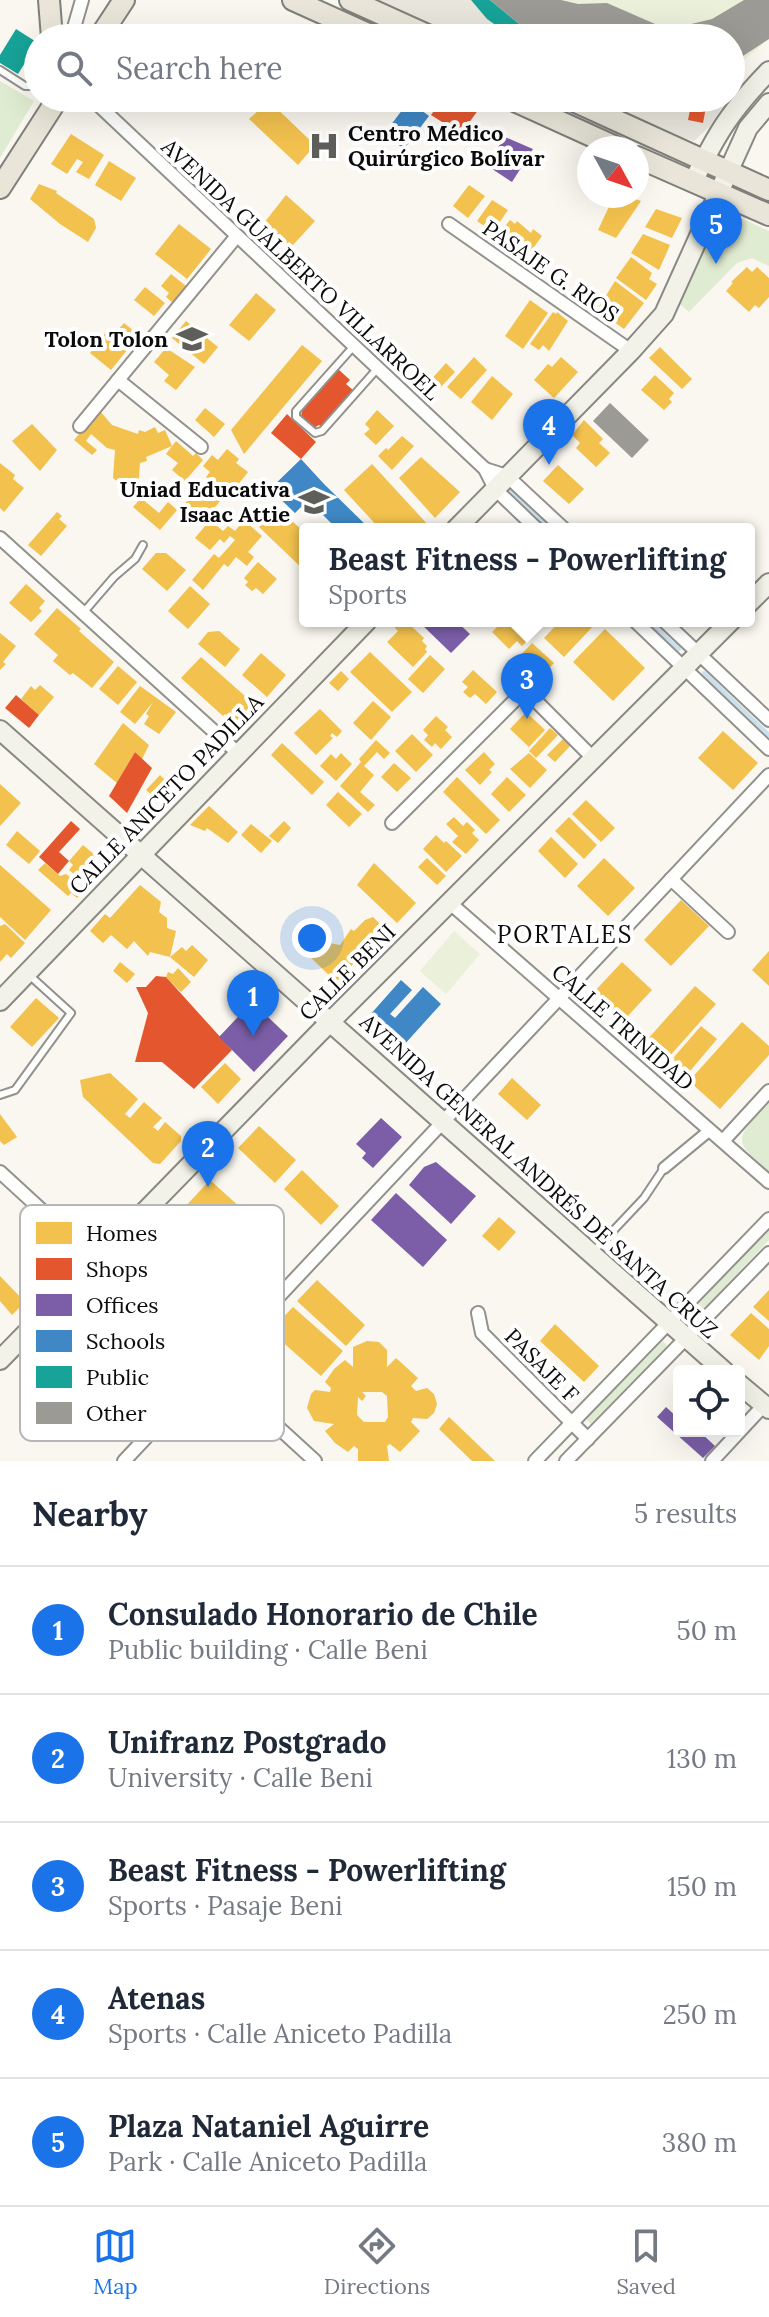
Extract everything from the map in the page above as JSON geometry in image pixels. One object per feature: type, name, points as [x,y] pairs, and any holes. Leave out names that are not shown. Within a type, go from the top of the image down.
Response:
[{"type":"main road","points":[[49,0],[51,24]]},
{"type":"main road","points":[[108,24],[124,0]]},
{"type":"main road","points":[[293,0],[346,24]]},
{"type":"main road","points":[[350,0],[403,24]]},
{"type":"main road","points":[[745,96],[769,71]]},
{"type":"main road","points":[[462,523],[664,314],[748,128],[769,103]]},
{"type":"main road","points":[[36,132],[40,112]]},
{"type":"main road","points":[[0,188],[49,112]]},
{"type":"main road","points":[[539,112],[592,136]]},
{"type":"main road","points":[[598,112],[769,190]]},
{"type":"main road","points":[[693,182],[730,112]]},
{"type":"main road","points":[[649,162],[769,215]]},
{"type":"main road","name":"CALLE ANICETO PADILLA","points":[[0,1001],[361,627]]},
{"type":"main road","name":"CALLE BENI","points":[[152,1205],[725,627]]},
{"type":"main road","name":"AVENIDA GENERAL ANDRÉS DE SANTA CRUZ","points":[[0,730],[717,1365]]},
{"type":"main road","name":"CALLE BENI","points":[[0,1360],[20,1340]]},
{"type":"main road","points":[[745,1389],[766,1407]]},
{"type":"street","points":[[75,24],[82,0]]},
{"type":"street","name":"AVENIDA GUALBERTO VILLARROEL","points":[[106,112],[485,469],[556,523]]},
{"type":"street","name":"PASAJE G. RIOS","points":[[449,224],[631,351]]},
{"type":"street","points":[[80,426],[236,237]]},
{"type":"street","points":[[118,380],[201,447]]},
{"type":"street","name":"AVENIDA GUALBERTO VILLARROEL","points":[[501,483],[532,523]]},
{"type":"street","points":[[0,538],[239,754]]},
{"type":"street","points":[[641,627],[769,749]]},
{"type":"street","points":[[670,627],[769,720]]},
{"type":"street","points":[[392,823],[525,690],[593,758]]},
{"type":"street","points":[[284,1291],[769,775]]},
{"type":"street","points":[[671,879],[728,932]]},
{"type":"street","name":"CALLE TRINIDAD","points":[[450,903],[769,1182]]},
{"type":"street","points":[[723,1141],[769,1091]]},
{"type":"street","points":[[664,1168],[710,1130]]},
{"type":"street","points":[[0,1172],[36,1205]]},
{"type":"street","points":[[535,1461],[769,1219]]},
{"type":"street","points":[[566,1461],[769,1253]]},
{"type":"street","name":"PASAJE F","points":[[478,1313],[482,1333],[588,1439]]},
{"type":"street","points":[[712,1461],[766,1407]]},
{"type":"street","points":[[284,1432],[315,1461]]},
{"type":"street","points":[[131,1458],[146,1441]]},
{"type":"lane","points":[[0,70],[24,85]]},
{"type":"lane","points":[[353,347],[296,411],[296,417],[315,433],[322,431],[377,369]]},
{"type":"lane","points":[[83,613],[114,577],[135,559],[143,545]]},
{"type":"lane","points":[[0,1095],[15,1090],[71,1013],[27,973]]},
{"type":"lane","points":[[592,1254],[644,1198],[664,1168]]},
{"type":"green space","points":[[471,0],[769,0],[769,39],[745,59],[745,24],[494,24]]},
{"type":"green space","points":[[0,81],[24,95],[24,112],[27,112],[0,158]]},
{"type":"green space","points":[[728,218],[743,219],[769,231],[769,266],[752,258],[737,263],[689,312],[679,303],[713,227]]},
{"type":"green space","points":[[454,931],[480,954],[446,994],[420,971]]},
{"type":"green space","points":[[769,1103],[769,1172],[748,1152],[742,1138]]},
{"type":"green space","points":[[769,1229],[769,1240],[686,1327],[681,1322]]},
{"type":"green space","points":[[663,1341],[667,1346],[591,1424],[586,1419]]},
{"type":"shaded area","points":[[373,0],[471,0],[494,24],[427,24]]},
{"type":"shaded area","points":[[618,112],[719,112],[694,141],[654,129]]},
{"type":"building: Homes","points":[[257,112],[280,112],[315,145],[298,165],[249,119]]},
{"type":"building: Homes","points":[[71,134],[104,155],[89,179],[76,172],[83,162],[77,159],[67,174],[51,164]]},
{"type":"building: Homes","points":[[109,161],[136,178],[121,201],[95,185]]},
{"type":"building: Homes","points":[[39,184],[57,191],[94,219],[96,228],[88,242],[30,199]]},
{"type":"building: Homes","points":[[469,185],[485,196],[468,218],[453,206]]},
{"type":"building: Homes","points":[[286,195],[315,221],[293,245],[287,244],[264,223]]},
{"type":"building: Homes","points":[[492,200],[508,210],[493,232],[477,221]]},
{"type":"building: Homes","points":[[608,208],[636,208],[616,238],[598,230]]},
{"type":"building: Homes","points":[[656,209],[682,218],[672,238],[645,227]]},
{"type":"building: Homes","points":[[510,220],[542,236],[528,255],[499,234]]},
{"type":"building: Homes","points":[[179,224],[211,249],[187,279],[155,254]]},
{"type":"building: Homes","points":[[643,234],[670,245],[659,270],[631,253]]},
{"type":"building: Homes","points":[[631,257],[652,273],[649,279],[657,284],[646,300],[616,278]]},
{"type":"building: Homes","points":[[747,267],[752,272],[757,267],[769,278],[769,297],[759,308],[755,305],[749,312],[726,291]]},
{"type":"building: Homes","points":[[171,274],[186,286],[173,303],[166,297],[169,293],[161,286]]},
{"type":"building: Homes","points":[[615,281],[644,303],[624,329],[597,310]]},
{"type":"building: Homes","points":[[145,287],[165,303],[154,316],[134,300]]},
{"type":"building: Homes","points":[[256,293],[276,310],[249,341],[229,325]]},
{"type":"building: Homes","points":[[530,300],[548,313],[523,349],[505,336]]},
{"type":"building: Homes","points":[[553,312],[568,321],[549,351],[543,345],[539,350],[530,344]]},
{"type":"building: Homes","points":[[186,321],[218,347],[204,364],[172,338]]},
{"type":"building: Homes","points":[[124,323],[134,331],[123,345],[128,349],[111,370],[90,353],[106,332],[112,337]]},
{"type":"building: Homes","points":[[302,345],[322,361],[244,454],[231,430]]},
{"type":"building: Homes","points":[[660,347],[692,379],[682,389],[649,358]]},
{"type":"building: Homes","points":[[166,348],[195,367],[176,390],[164,381],[169,375],[154,362]]},
{"type":"building: Homes","points":[[474,357],[487,370],[461,399],[447,387]]},
{"type":"building: Homes","points":[[561,357],[578,372],[554,398],[534,380],[548,364],[552,367]]},
{"type":"building: Homes","points":[[446,363],[455,372],[438,390],[429,382]]},
{"type":"building: Homes","points":[[655,375],[674,393],[669,399],[672,402],[664,410],[641,390]]},
{"type":"building: Homes","points":[[492,376],[513,394],[492,420],[471,402]]},
{"type":"building: Homes","points":[[205,408],[225,424],[214,437],[195,420]]},
{"type":"building: Homes","points":[[99,410],[112,425],[138,434],[139,430],[145,432],[155,427],[158,433],[165,430],[172,446],[146,457],[147,461],[140,463],[138,490],[131,493],[113,478],[115,450],[107,448],[91,434],[86,441],[97,450],[92,455],[74,440]]},
{"type":"building: Homes","points":[[377,410],[394,426],[376,445],[364,434],[370,429],[365,424]]},
{"type":"building: Homes","points":[[584,420],[603,439],[599,443],[610,453],[596,467],[576,448],[580,443],[572,435]]},
{"type":"building: Homes","points":[[32,424],[57,450],[40,471],[12,441]]},
{"type":"building: Homes","points":[[402,436],[414,446],[392,470],[378,456]]},
{"type":"building: Homes","points":[[176,441],[193,456],[196,453],[203,460],[185,481],[172,470],[178,463],[166,454]]},
{"type":"building: Homes","points":[[227,449],[239,459],[236,463],[248,472],[229,496],[206,477],[210,472],[203,466],[212,455],[218,460]]},
{"type":"building: Homes","points":[[421,457],[460,492],[435,518],[399,478]]},
{"type":"building: Homes","points":[[0,463],[15,475],[13,479],[24,488],[4,512],[0,508]]},
{"type":"building: Homes","points":[[372,464],[426,523],[374,523],[344,490]]},
{"type":"building: Homes","points":[[558,465],[584,489],[569,504],[543,481]]},
{"type":"building: Homes","points":[[200,485],[220,501],[203,522],[183,506]]},
{"type":"building: Homes","points":[[141,498],[159,513],[168,502],[177,510],[160,530],[133,507]]},
{"type":"building: Homes","points":[[277,507],[299,527],[299,565],[259,527]]},
{"type":"building: Homes","points":[[57,512],[62,516],[59,519],[67,526],[41,556],[28,545]]},
{"type":"building: Homes","points":[[210,520],[223,531],[228,526],[235,531],[244,520],[262,536],[248,552],[254,557],[247,566],[236,557],[228,567],[224,564],[203,590],[192,580],[214,554],[219,558],[235,540],[230,536],[224,543],[220,539],[210,550],[195,538]]},
{"type":"building: Homes","points":[[156,553],[166,553],[186,570],[167,591],[142,569]]},
{"type":"building: Homes","points":[[258,562],[277,579],[263,594],[245,585],[248,582],[244,578]]},
{"type":"building: Homes","points":[[26,584],[45,601],[39,608],[42,611],[31,622],[9,603]]},
{"type":"building: Homes","points":[[190,586],[210,604],[188,629],[168,611]]},
{"type":"building: Homes","points":[[57,608],[114,662],[92,688],[53,661],[58,655],[34,634]]},
{"type":"building: Homes","points":[[412,627],[424,638],[422,641],[427,646],[427,652],[413,667],[387,642],[398,631],[395,628]]},
{"type":"building: Homes","points":[[497,627],[521,627],[531,637],[522,646],[517,641],[509,649],[492,632]]},
{"type":"building: Homes","points":[[554,627],[592,627],[564,657],[544,638]]},
{"type":"building: Homes","points":[[605,629],[645,668],[613,701],[573,662]]},
{"type":"building: Homes","points":[[219,631],[240,649],[225,667],[198,644],[208,632]]},
{"type":"building: Homes","points":[[0,633],[16,646],[0,670]]},
{"type":"building: Homes","points":[[532,643],[554,663],[541,677],[519,657]]},
{"type":"building: Homes","points":[[370,652],[412,692],[392,712],[350,672]]},
{"type":"building: Homes","points":[[261,653],[286,675],[267,697],[242,675]]},
{"type":"building: Homes","points":[[430,655],[445,669],[423,693],[408,679]]},
{"type":"building: Homes","points":[[201,657],[254,704],[237,725],[181,678]]},
{"type":"building: Homes","points":[[118,666],[137,682],[118,705],[99,689]]},
{"type":"building: Homes","points":[[473,670],[497,692],[486,704],[475,694],[470,698],[463,692],[468,687],[462,682]]},
{"type":"building: Homes","points":[[341,671],[349,679],[338,691],[329,683]]},
{"type":"building: Homes","points":[[40,685],[54,697],[39,715],[21,699],[31,686],[35,690]]},
{"type":"building: Homes","points":[[140,686],[176,712],[159,734],[144,724],[153,702],[135,724],[120,712]]},
{"type":"building: Homes","points":[[373,701],[391,717],[371,740],[353,723]]},
{"type":"building: Homes","points":[[320,709],[342,731],[337,737],[332,733],[330,736],[333,738],[316,755],[294,733]]},
{"type":"building: Homes","points":[[526,712],[545,730],[529,747],[510,729]]},
{"type":"building: Homes","points":[[436,716],[448,727],[445,730],[452,737],[441,749],[435,743],[432,747],[424,740],[428,735],[423,730]]},
{"type":"building: Homes","points":[[123,723],[149,745],[142,759],[135,752],[117,783],[94,764]]},
{"type":"building: Homes","points":[[550,728],[558,735],[536,758],[529,751]]},
{"type":"building: Homes","points":[[723,731],[758,763],[733,790],[698,758]]},
{"type":"building: Homes","points":[[412,734],[433,755],[416,772],[395,751]]},
{"type":"building: Homes","points":[[564,738],[571,745],[555,762],[547,755]]},
{"type":"building: Homes","points":[[376,740],[390,753],[384,759],[377,752],[364,766],[374,775],[360,792],[375,805],[368,812],[340,786]]},
{"type":"building: Homes","points":[[282,743],[324,782],[312,795],[271,755]]},
{"type":"building: Homes","points":[[484,752],[495,764],[480,785],[465,770]]},
{"type":"building: Homes","points":[[341,753],[352,764],[336,781],[320,766],[331,754],[336,759]]},
{"type":"building: Homes","points":[[529,753],[547,770],[530,788],[510,769]]},
{"type":"building: Homes","points":[[394,763],[411,778],[397,792],[381,777]]},
{"type":"building: Homes","points":[[160,775],[173,788],[165,807],[146,790]]},
{"type":"building: Homes","points":[[457,777],[500,820],[486,834],[443,792]]},
{"type":"building: Homes","points":[[507,777],[526,795],[509,812],[491,794]]},
{"type":"building: Homes","points":[[0,784],[21,803],[0,826]]},
{"type":"building: Homes","points":[[338,792],[362,814],[349,827],[326,805]]},
{"type":"building: Homes","points":[[586,800],[615,828],[601,842],[572,814]]},
{"type":"building: Homes","points":[[209,806],[238,832],[228,843],[207,828],[205,831],[190,825]]},
{"type":"building: Homes","points":[[454,817],[463,826],[467,822],[479,840],[466,854],[452,842],[458,836],[446,824]]},
{"type":"building: Homes","points":[[569,817],[597,845],[584,859],[555,831]]},
{"type":"building: Homes","points":[[284,821],[291,828],[278,843],[269,836]]},
{"type":"building: Homes","points":[[251,824],[272,841],[261,853],[241,835]]},
{"type":"building: Homes","points":[[17,831],[40,851],[29,864],[6,845]]},
{"type":"building: Homes","points":[[436,835],[462,856],[446,872],[423,849]]},
{"type":"building: Homes","points":[[551,837],[578,864],[565,878],[538,851]]},
{"type":"building: Homes","points":[[83,845],[96,856],[85,868],[90,872],[82,881],[69,870],[73,865],[69,861]]},
{"type":"building: Homes","points":[[427,858],[446,876],[437,885],[418,867]]},
{"type":"building: Homes","points":[[604,858],[635,888],[608,916],[577,886]]},
{"type":"building: Homes","points":[[45,863],[60,876],[66,874],[74,880],[72,882],[83,891],[77,898],[71,893],[68,896],[38,870]]},
{"type":"building: Homes","points":[[374,863],[416,903],[397,923],[357,885]]},
{"type":"building: Homes","points":[[0,865],[51,910],[25,940],[0,917]]},
{"type":"building: Homes","points":[[140,885],[161,902],[159,912],[167,918],[167,928],[176,931],[170,957],[150,952],[148,956],[134,941],[127,949],[111,935],[103,943],[90,931],[105,914],[110,918]]},
{"type":"building: Homes","points":[[681,900],[709,926],[671,966],[644,940]]},
{"type":"building: Homes","points":[[373,917],[386,930],[336,982],[301,948],[313,936],[322,936],[329,943],[340,945],[351,929],[354,931]]},
{"type":"building: Homes","points":[[5,924],[25,943],[11,958],[7,954],[0,962],[0,926]]},
{"type":"building: Homes","points":[[192,945],[208,960],[194,977],[170,957],[182,947],[186,951]]},
{"type":"building: Homes","points":[[769,951],[769,986],[752,970]]},
{"type":"building: Homes","points":[[120,962],[135,974],[127,983],[113,971]]},
{"type":"building: Homes","points":[[622,962],[652,990],[623,1021],[593,993]]},
{"type":"building: Homes","points":[[178,968],[191,982],[181,992],[166,977],[168,972],[173,974]]},
{"type":"building: Homes","points":[[695,986],[716,1004],[668,1058],[647,1040]]},
{"type":"building: Homes","points":[[36,998],[59,1018],[32,1047],[10,1027]]},
{"type":"building: Homes","points":[[742,1022],[769,1046],[769,1055],[720,1109],[689,1081]]},
{"type":"building: Homes","points":[[701,1026],[717,1039],[685,1077],[676,1069],[674,1057]]},
{"type":"building: Homes","points":[[225,1063],[241,1079],[218,1104],[201,1087]]},
{"type":"building: Homes","points":[[110,1073],[138,1099],[125,1114],[130,1118],[144,1102],[162,1118],[153,1127],[158,1131],[165,1122],[181,1136],[181,1141],[160,1164],[153,1163],[83,1097],[80,1080]]},
{"type":"building: Homes","points":[[512,1078],[541,1105],[527,1120],[498,1094]]},
{"type":"building: Homes","points":[[0,1114],[17,1137],[4,1145],[0,1141]]},
{"type":"building: Homes","points":[[259,1126],[296,1160],[275,1183],[238,1148]]},
{"type":"building: Homes","points":[[302,1170],[339,1206],[321,1225],[284,1189]]},
{"type":"building: Homes","points":[[210,1180],[238,1205],[187,1205]]},
{"type":"building: Homes","points":[[499,1217],[516,1232],[499,1251],[482,1236]]},
{"type":"building: Homes","points":[[0,1276],[20,1297],[20,1307],[12,1315],[0,1301]]},
{"type":"building: Homes","points":[[317,1280],[365,1325],[346,1346],[297,1301]]},
{"type":"building: Homes","points":[[769,1290],[769,1321],[753,1307]]},
{"type":"building: Homes","points":[[293,1307],[343,1351],[321,1376],[284,1343],[284,1316]]},
{"type":"building: Homes","points":[[751,1313],[769,1329],[769,1346],[759,1360],[730,1335]]},
{"type":"building: Homes","points":[[555,1324],[599,1366],[584,1382],[540,1341]]},
{"type":"building: Homes","points":[[367,1341],[379,1342],[387,1350],[387,1367],[396,1358],[418,1378],[411,1386],[416,1391],[427,1388],[434,1394],[437,1404],[434,1413],[427,1419],[413,1418],[411,1422],[420,1431],[400,1452],[390,1444],[387,1446],[389,1461],[358,1461],[358,1449],[354,1446],[348,1452],[325,1431],[334,1424],[314,1421],[307,1408],[315,1390],[330,1392],[331,1388],[325,1382],[334,1369],[345,1360],[353,1367],[353,1347]],"holes":[[[362,1392],[382,1392],[387,1396],[388,1417],[385,1422],[364,1422],[357,1415],[358,1397],[362,1401],[366,1396]]]},
{"type":"building: Homes","points":[[449,1417],[495,1461],[472,1461],[439,1429]]},
{"type":"building: Shops","points":[[433,112],[477,112],[461,134],[431,115]]},
{"type":"building: Shops","points":[[690,112],[705,112],[703,123],[688,120]]},
{"type":"building: Shops","points":[[338,369],[350,380],[346,384],[354,391],[323,428],[319,425],[314,428],[301,416],[302,411]]},
{"type":"building: Shops","points":[[287,414],[316,442],[301,459],[271,433]]},
{"type":"building: Shops","points":[[16,695],[39,715],[29,728],[5,708]]},
{"type":"building: Shops","points":[[135,752],[152,768],[127,813],[109,796]]},
{"type":"building: Shops","points":[[71,821],[80,829],[59,852],[69,861],[58,874],[39,857]]},
{"type":"building: Shops","points":[[156,976],[166,977],[232,1050],[194,1089],[162,1062],[135,1062],[148,1013],[136,987],[146,987]]},
{"type":"building: Offices","points":[[505,137],[533,149],[512,182],[486,165]]},
{"type":"building: Offices","points":[[424,627],[462,627],[470,634],[451,653]]},
{"type":"building: Offices","points":[[252,1002],[288,1036],[254,1072],[219,1037]]},
{"type":"building: Offices","points":[[381,1118],[402,1137],[373,1168],[362,1158],[366,1153],[356,1144]]},
{"type":"building: Offices","points":[[436,1162],[476,1196],[451,1224],[409,1185],[424,1167]]},
{"type":"building: Offices","points":[[396,1193],[447,1240],[423,1267],[371,1220]]},
{"type":"building: Offices","points":[[666,1407],[673,1413],[673,1431],[657,1417]]},
{"type":"building: Offices","points":[[679,1437],[705,1437],[715,1446],[703,1458]]},
{"type":"building: Schools","points":[[401,112],[424,112],[429,116],[404,149],[384,134]]},
{"type":"building: Schools","name":"Uniad Educativa Isaac Attie","points":[[301,459],[364,523],[331,523],[308,500],[295,513],[270,489]]},
{"type":"building: Schools","points":[[401,980],[412,990],[390,1014],[395,1018],[423,987],[441,1004],[403,1046],[369,1016]]},
{"type":"building: Public","points":[[471,0],[490,0],[520,24],[494,24]]},
{"type":"building: Public","points":[[16,29],[24,34],[24,64],[18,74],[0,63],[0,55]]},
{"type":"building: Other","points":[[490,0],[607,3],[655,24],[520,24]]},
{"type":"building: Other","points":[[744,0],[769,0],[769,39],[745,55],[745,24],[691,24],[712,19]]},
{"type":"building: Other","points":[[610,403],[649,440],[632,458],[593,421]]},
{"type":"waterway","points":[[509,490],[545,523]]},
{"type":"waterway","points":[[655,627],[679,649]]},
{"type":"waterway","points":[[704,673],[769,735]]},
{"type":"place","name":"Centro Médico Quirúrgico Bolívar","points":[[324,146]]},
{"type":"place","name":"Plaza Nataniel Aguirre","points":[[716,264]]},
{"type":"place","name":"Tolon Tolon","points":[[192,339]]},
{"type":"place","name":"Atenas","points":[[549,465]]},
{"type":"place","name":"Uniad Educativa Isaac Attie","points":[[314,502]]},
{"type":"place","name":"Beast Fitness - Powerlifting","points":[[527,719]]},
{"type":"place","name":"Consulado Honorario de Chile","points":[[253,1036]]},
{"type":"place","name":"Unifranz Postgrado","points":[[208,1187]]},
{"type":"district","name":"PORTALES","points":[[565,934]]}]
